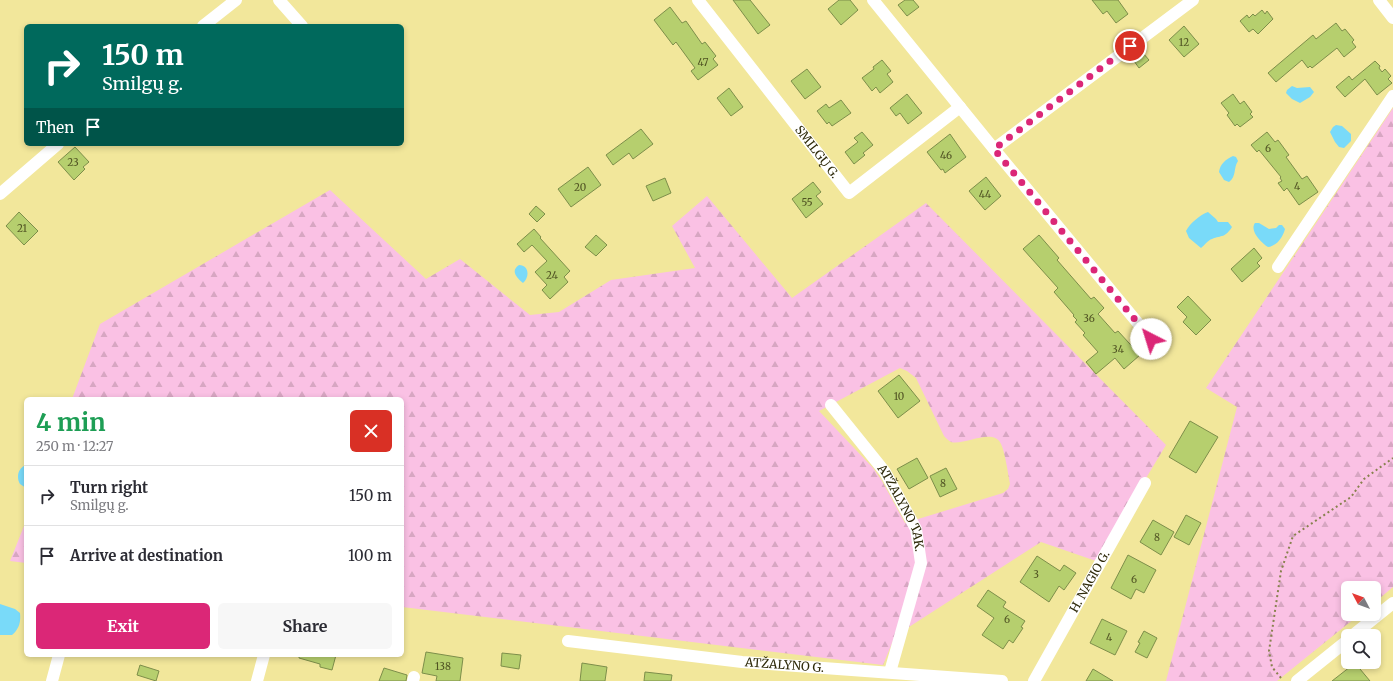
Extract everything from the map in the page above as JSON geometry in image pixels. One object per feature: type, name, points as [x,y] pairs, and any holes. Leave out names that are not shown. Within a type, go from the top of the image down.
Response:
[{"type":"street","points":[[206,24],[236,0]]},
{"type":"street","points":[[279,0],[300,24]]},
{"type":"street","name":"SMILGŲ G.","points":[[698,0],[849,193],[960,107]]},
{"type":"street","points":[[873,0],[1151,339]]},
{"type":"street","points":[[994,149],[1193,0]]},
{"type":"street","points":[[1379,0],[1393,18]]},
{"type":"street","points":[[1278,267],[1393,96]]},
{"type":"street","points":[[0,194],[56,146]]},
{"type":"street","name":"ATŽALYNO TAK.","points":[[831,405],[885,472],[916,529],[921,563],[890,672]]},
{"type":"street","name":"H. NAGIO G.","points":[[1034,681],[1145,483]]},
{"type":"street","points":[[1361,629],[1393,603]]},
{"type":"street","name":"ATŽALYNO G.","points":[[568,641],[742,662],[1002,681]]},
{"type":"street","points":[[1297,681],[1341,646]]},
{"type":"street","points":[[52,681],[58,657]]},
{"type":"street","points":[[257,681],[263,657]]},
{"type":"path","points":[[1281,678],[1272,667],[1269,651],[1281,571],[1293,536],[1351,497],[1364,479],[1393,458]]},
{"type":"green space","points":[[1393,108],[1393,587],[1381,597],[1381,581],[1341,581],[1341,621],[1351,621],[1277,681],[1166,681],[1237,407],[1206,388]]},
{"type":"green space","points":[[330,190],[426,279],[460,259],[530,315],[559,312],[611,280],[695,268],[672,226],[707,196],[792,298],[926,203],[1166,445],[1096,561],[1041,542],[895,636],[883,665],[404,607],[404,397],[73,397],[100,324]],"holes":[[[900,368],[916,378],[944,436],[949,441],[957,443],[985,437],[997,439],[1001,444],[1010,484],[1008,489],[1003,493],[905,523],[882,481],[873,468],[819,411]]]},
{"type":"green space","points":[[24,526],[24,563],[10,561]]},
{"type":"water","points":[[1292,86],[1297,88],[1310,87],[1314,92],[1310,97],[1300,103],[1292,99],[1286,93]]},
{"type":"water","points":[[1336,125],[1342,126],[1351,134],[1351,141],[1344,148],[1339,147],[1330,132]]},
{"type":"water","points":[[1233,156],[1236,157],[1238,161],[1234,175],[1229,182],[1224,180],[1219,172],[1224,162]]},
{"type":"water","points":[[1208,212],[1218,222],[1228,222],[1232,227],[1225,235],[1208,241],[1201,248],[1189,238],[1186,231],[1190,225]]},
{"type":"water","points":[[1255,223],[1259,223],[1269,229],[1282,225],[1285,229],[1279,241],[1268,247],[1255,233]]},
{"type":"water","points":[[519,265],[527,269],[527,278],[523,283],[515,274],[516,267]]},
{"type":"water","points":[[23,466],[24,487],[20,484],[18,476]]},
{"type":"water","points":[[0,604],[15,609],[20,613],[19,625],[12,635],[0,635]]},
{"type":"building","points":[[733,0],[750,0],[770,25],[758,34]]},
{"type":"building","points":[[839,0],[850,0],[858,10],[841,25],[828,9]]},
{"type":"building","points":[[905,0],[913,0],[919,7],[907,16],[898,5]]},
{"type":"building","points":[[1092,0],[1118,0],[1128,14],[1116,23],[1107,11],[1103,14]]},
{"type":"building","points":[[670,7],[682,23],[686,21],[702,44],[705,42],[716,56],[713,59],[718,65],[698,80],[691,71],[695,68],[676,42],[673,45],[654,20]]},
{"type":"building","points":[[1262,10],[1265,14],[1267,11],[1273,19],[1258,34],[1253,29],[1249,32],[1240,21],[1247,15],[1249,18],[1253,14],[1255,16]]},
{"type":"building","points":[[1336,23],[1342,31],[1345,29],[1354,40],[1352,42],[1356,47],[1344,57],[1337,48],[1312,68],[1310,66],[1308,68],[1302,60],[1276,82],[1268,73],[1313,35],[1316,39]]},
{"type":"building","points":[[1184,26],[1199,44],[1184,57],[1169,40]]},
{"type":"building","points":[[1143,53],[1149,60],[1139,68],[1134,61]]},
{"type":"building","points":[[882,60],[891,71],[887,74],[893,82],[880,93],[876,87],[872,91],[862,78],[874,69],[873,67]]},
{"type":"building","points":[[1375,61],[1380,66],[1379,68],[1382,72],[1385,69],[1391,76],[1388,79],[1392,83],[1377,95],[1365,79],[1345,97],[1336,87],[1349,76],[1352,80]]},
{"type":"building","points":[[807,69],[821,87],[805,99],[791,81]]},
{"type":"building","points":[[729,88],[743,107],[731,116],[717,98]]},
{"type":"building","points":[[907,94],[922,113],[908,124],[900,113],[896,116],[890,108]]},
{"type":"building","points":[[1233,94],[1240,104],[1244,101],[1252,112],[1250,114],[1253,117],[1240,127],[1237,124],[1235,126],[1227,115],[1229,113],[1221,103]]},
{"type":"building","points":[[841,100],[851,113],[832,126],[829,122],[827,124],[817,111],[826,104],[829,108]]},
{"type":"building","points":[[641,129],[653,144],[633,159],[629,153],[613,165],[606,155]]},
{"type":"building","points":[[862,132],[873,145],[863,153],[865,155],[854,164],[845,152],[858,142],[854,138]]},
{"type":"building","points":[[1267,132],[1275,142],[1278,140],[1289,155],[1286,157],[1302,179],[1307,176],[1318,192],[1299,205],[1287,188],[1284,191],[1278,183],[1282,181],[1280,178],[1281,177],[1259,150],[1257,152],[1251,145]]},
{"type":"building","points":[[950,134],[966,157],[945,173],[927,152]]},
{"type":"building","points":[[75,147],[89,162],[83,167],[85,169],[74,180],[58,162]]},
{"type":"building","points":[[588,167],[601,185],[571,207],[558,189]]},
{"type":"building","points":[[986,177],[1001,196],[985,210],[969,191]]},
{"type":"building","points":[[665,178],[671,193],[653,201],[646,186]]},
{"type":"building","points":[[813,182],[821,192],[816,196],[823,204],[806,218],[792,199]]},
{"type":"building","points":[[536,206],[545,214],[537,222],[529,214]]},
{"type":"building","points":[[19,212],[38,231],[24,245],[6,226]]},
{"type":"building","points":[[534,229],[541,237],[540,238],[570,271],[564,277],[568,282],[550,299],[542,290],[547,285],[535,272],[547,261],[532,245],[524,252],[517,244]]},
{"type":"building","points":[[596,235],[607,245],[596,256],[585,247]]},
{"type":"building","points":[[1039,235],[1059,258],[1057,260],[1091,299],[1094,297],[1104,308],[1098,314],[1115,333],[1118,331],[1140,355],[1124,369],[1115,358],[1096,374],[1086,362],[1098,352],[1083,335],[1085,333],[1075,322],[1077,320],[1073,316],[1074,315],[1054,292],[1058,288],[1023,249]]},
{"type":"building","points":[[1254,248],[1262,258],[1257,263],[1260,266],[1242,282],[1231,269]]},
{"type":"building","points":[[1188,296],[1211,320],[1196,335],[1183,322],[1187,317],[1177,307]]},
{"type":"building","points":[[899,375],[920,401],[898,418],[878,391]]},
{"type":"building","points":[[1190,421],[1218,437],[1196,473],[1169,457]]},
{"type":"building","points":[[917,458],[928,478],[909,489],[897,469]]},
{"type":"building","points":[[946,468],[957,489],[940,497],[930,476]]},
{"type":"building","points":[[1186,515],[1201,523],[1189,545],[1174,537]]},
{"type":"building","points":[[1153,520],[1174,532],[1161,555],[1140,542]]},
{"type":"building","points":[[1128,555],[1156,570],[1144,593],[1136,589],[1131,599],[1111,588]]},
{"type":"building","points":[[1037,556],[1060,571],[1064,565],[1076,573],[1064,590],[1059,586],[1049,602],[1020,582]]},
{"type":"building","points":[[988,590],[1006,602],[1003,607],[1025,621],[1021,627],[1023,628],[1013,643],[1009,640],[1003,649],[982,635],[994,618],[977,606]]},
{"type":"building","points":[[1102,619],[1127,631],[1115,655],[1090,643]]},
{"type":"building","points":[[1144,631],[1157,638],[1147,658],[1135,652]]},
{"type":"building","points":[[426,652],[463,658],[460,681],[436,681],[437,676],[422,673]]},
{"type":"building","points":[[502,653],[521,655],[519,669],[501,666]]},
{"type":"building","points":[[335,657],[332,670],[320,667],[320,664],[299,658]]},
{"type":"building","points":[[582,663],[607,667],[605,681],[580,681]]},
{"type":"building","points":[[140,665],[159,671],[156,681],[137,675]]},
{"type":"building","points":[[384,668],[407,675],[406,681],[379,681]]},
{"type":"building","points":[[1093,669],[1113,681],[1086,681]]},
{"type":"building","points":[[1347,669],[1360,669],[1370,681],[1332,681]]},
{"type":"building","points":[[645,672],[672,675],[671,681],[644,681]]},
{"type":"route","points":[[1130,46],[994,149],[1151,339]]}]
